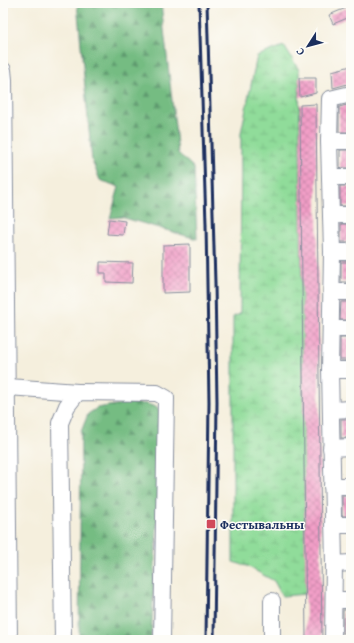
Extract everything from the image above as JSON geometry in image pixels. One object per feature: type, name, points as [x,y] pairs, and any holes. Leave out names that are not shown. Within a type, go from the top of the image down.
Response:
[{"type":"street","points":[[3,70],[4,285],[8,387],[9,640]]},
{"type":"street","points":[[333,640],[334,564],[330,370],[332,252],[329,141],[330,99],[351,94]]},
{"type":"street","points":[[329,141],[351,141]]},
{"type":"street","points":[[330,177],[351,177]]},
{"type":"street","points":[[331,215],[351,215]]},
{"type":"street","points":[[332,252],[351,252]]},
{"type":"street","points":[[332,292],[351,292]]},
{"type":"street","points":[[331,329],[351,329]]},
{"type":"street","points":[[330,370],[351,370]]},
{"type":"street","points":[[8,387],[78,392],[157,393],[166,398],[162,640]]},
{"type":"street","points":[[63,640],[60,423],[67,406],[78,392]]},
{"type":"street","points":[[332,410],[351,410]]},
{"type":"street","points":[[332,448],[351,447]]},
{"type":"street","points":[[332,486],[351,486]]},
{"type":"street","points":[[333,525],[351,525]]},
{"type":"street","points":[[334,564],[351,563]]},
{"type":"street","points":[[334,600],[351,600]]},
{"type":"street","points":[[272,601],[272,640]]},
{"type":"green space","points":[[77,3],[161,3],[178,153],[194,168],[197,239],[121,217],[110,218],[119,187],[100,180],[92,161]]},
{"type":"green space","points":[[284,46],[299,70],[306,594],[282,596],[274,581],[247,566],[233,562],[233,317],[240,314],[241,133],[257,56]]},
{"type":"green space","points":[[127,403],[147,404],[156,407],[163,414],[151,640],[79,640],[81,432],[88,414],[97,408]]},
{"type":"building","points":[[346,8],[350,17],[333,24],[329,15]]},
{"type":"building","points":[[351,66],[351,83],[333,88],[332,71]]},
{"type":"building","points":[[299,78],[316,78],[316,93],[300,97]]},
{"type":"building","points":[[316,104],[322,640],[306,640],[300,105]]},
{"type":"building","points":[[351,104],[351,132],[339,132],[339,107]]},
{"type":"building","points":[[340,150],[351,150],[351,168],[340,168]]},
{"type":"building","points":[[340,186],[351,186],[351,206],[340,206]]},
{"type":"building","points":[[109,219],[125,221],[123,235],[107,234]]},
{"type":"building","points":[[341,224],[351,224],[351,242],[341,242]]},
{"type":"building","points":[[190,244],[190,292],[163,293],[163,245]]},
{"type":"building","points":[[100,262],[133,263],[132,283],[106,282],[106,273],[100,273]]},
{"type":"building","points":[[341,262],[351,262],[351,282],[341,282]]},
{"type":"building","points":[[341,302],[351,302],[351,320],[340,320]]},
{"type":"building","points":[[340,338],[351,338],[351,360],[340,360]]},
{"type":"building","points":[[341,419],[351,419],[351,438],[341,438]]},
{"type":"building","points":[[342,496],[351,496],[351,516],[342,516]]},
{"type":"building","points":[[343,610],[351,610],[351,633],[343,633]]},
{"type":"railway","points":[[199,3],[206,224],[209,402],[206,640]]},
{"type":"railway","points":[[207,3],[217,402],[214,640]]},
{"type":"place","name":"Фестывальны","points":[[211,524]]}]
